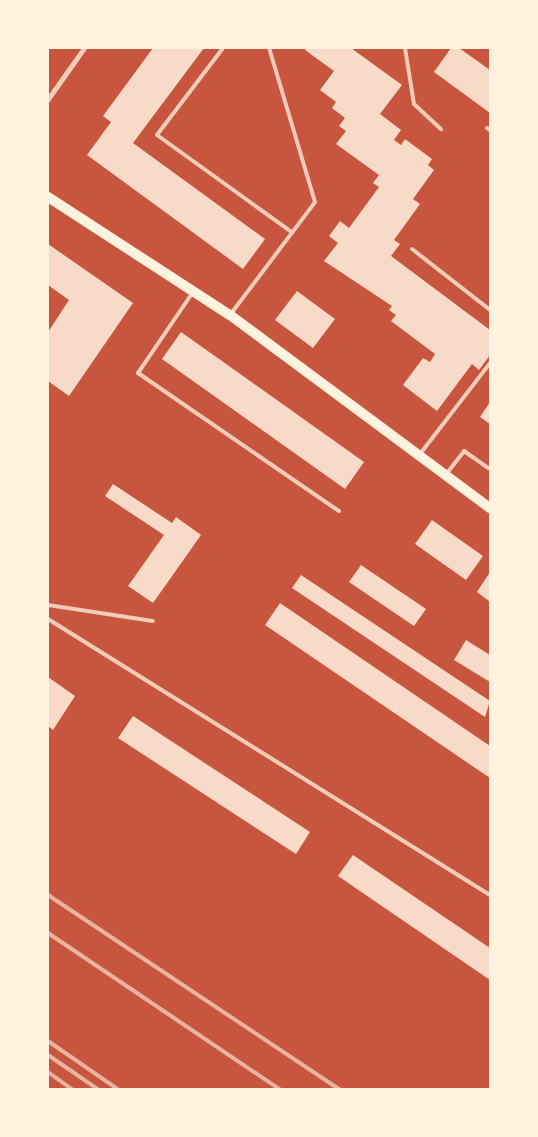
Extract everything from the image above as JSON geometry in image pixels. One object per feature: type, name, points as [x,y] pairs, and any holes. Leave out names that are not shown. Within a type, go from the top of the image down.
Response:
[{"type":"main road","points":[[48,197],[230,315],[490,508]]},
{"type":"street","points":[[48,99],[84,48]]},
{"type":"lane","points":[[223,48],[157,135],[290,231]]},
{"type":"lane","points":[[230,315],[290,231],[315,202],[269,48]]},
{"type":"lane","points":[[405,48],[414,104],[441,129]]},
{"type":"lane","points":[[412,249],[490,310]]},
{"type":"lane","points":[[194,291],[138,373],[339,511]]},
{"type":"lane","points":[[419,455],[490,363]]},
{"type":"lane","points":[[445,475],[464,450],[490,470]]},
{"type":"lane","points":[[48,605],[153,621]]},
{"type":"lane","points":[[48,619],[490,895]]},
{"type":"building","points":[[153,48],[204,48],[133,143],[265,239],[243,269],[87,155],[111,122],[103,116]]},
{"type":"building","points":[[307,48],[351,48],[402,85],[380,114],[401,130],[394,140],[401,145],[405,139],[432,159],[428,165],[434,170],[413,199],[420,204],[394,240],[400,244],[391,256],[490,330],[490,355],[479,370],[472,364],[437,411],[403,385],[423,358],[430,362],[435,354],[391,321],[396,315],[389,310],[392,306],[324,261],[338,243],[329,236],[340,221],[349,228],[379,187],[373,183],[379,175],[336,144],[346,131],[339,126],[345,118],[332,108],[336,102],[320,90],[334,71],[305,50]]},
{"type":"building","points":[[451,48],[459,48],[490,70],[490,113],[434,72]]},
{"type":"building","points":[[48,244],[133,303],[69,396],[48,381],[48,332],[69,300],[48,285]]},
{"type":"building","points":[[297,291],[335,319],[313,348],[275,320]]},
{"type":"building","points":[[181,332],[364,462],[345,489],[162,359]]},
{"type":"building","points":[[490,402],[490,424],[480,417]]},
{"type":"building","points":[[113,484],[172,523],[176,517],[201,535],[153,603],[128,586],[164,535],[105,496]]},
{"type":"building","points":[[432,520],[483,556],[466,580],[415,544]]},
{"type":"building","points":[[361,565],[426,609],[414,626],[349,582]]},
{"type":"building","points":[[490,572],[490,602],[477,592]]},
{"type":"building","points":[[301,575],[490,701],[485,717],[292,588]]},
{"type":"building","points":[[280,603],[490,746],[490,778],[265,625]]},
{"type":"building","points":[[466,640],[490,655],[490,682],[454,660]]},
{"type":"building","points":[[48,677],[75,696],[53,730],[48,726]]},
{"type":"building","points":[[133,716],[310,832],[296,854],[118,738]]},
{"type":"building","points":[[353,855],[490,948],[490,980],[338,876]]},
{"type":"railway","points":[[48,895],[340,1090]]},
{"type":"railway","points":[[48,933],[281,1090]]},
{"type":"railway","points":[[48,1041],[119,1090]]},
{"type":"railway","points":[[48,1055],[99,1090]]},
{"type":"railway","points":[[48,1072],[73,1090]]}]
